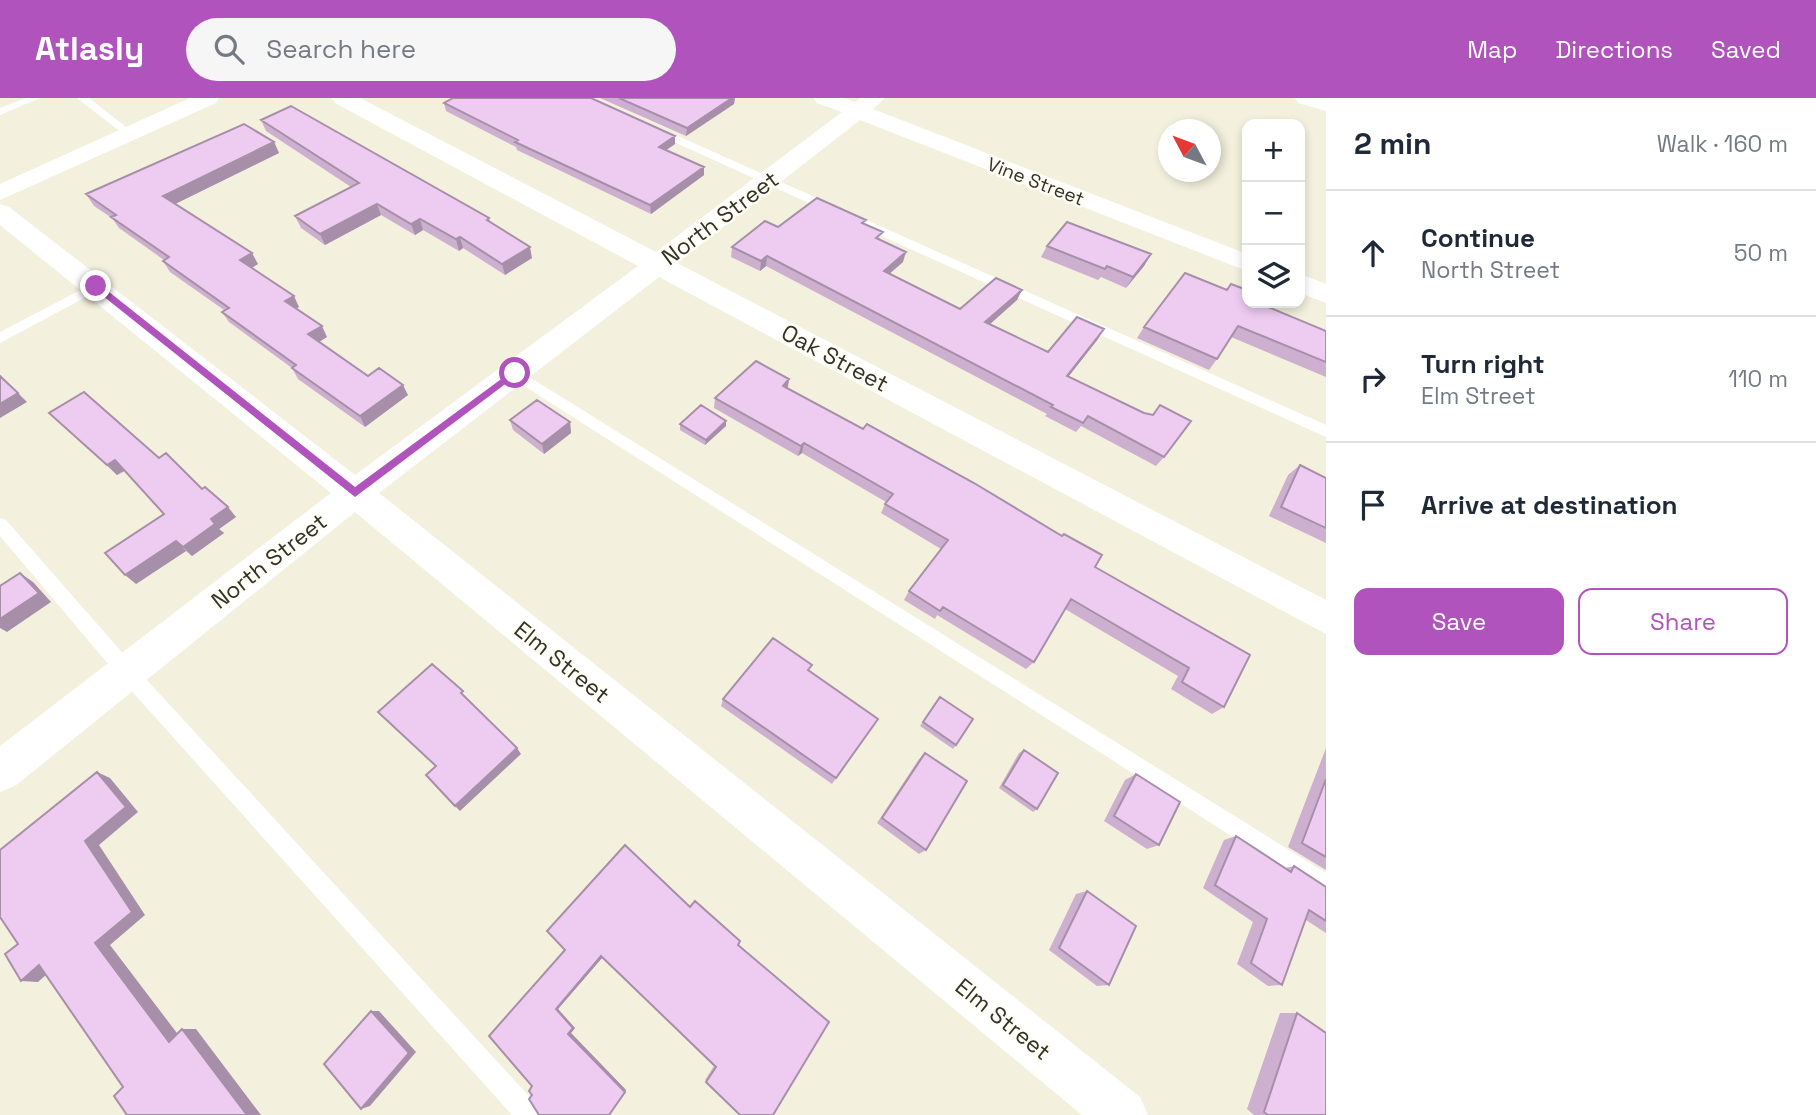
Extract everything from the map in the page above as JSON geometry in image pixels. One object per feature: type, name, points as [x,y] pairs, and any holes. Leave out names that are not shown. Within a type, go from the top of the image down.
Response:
[{"type":"street","points":[[0,193],[208,98]]},
{"type":"street","name":"Oak Street","points":[[343,98],[1326,618]]},
{"type":"street","name":"Vine Street","points":[[825,98],[865,104],[1242,261]]},
{"type":"street","points":[[1306,98],[1326,104]]},
{"type":"street","name":"North Street","points":[[0,772],[355,493],[659,265],[865,104]]},
{"type":"street","name":"Elm Street","points":[[0,212],[355,493],[1122,1115]]},
{"type":"street","points":[[1305,286],[1326,294]]},
{"type":"lane","points":[[0,112],[35,98]]},
{"type":"lane","points":[[82,98],[130,134]]},
{"type":"lane","points":[[646,125],[1326,431]]},
{"type":"lane","points":[[0,338],[96,286]]},
{"type":"lane","points":[[515,373],[1326,886]]},
{"type":"lane","points":[[0,525],[127,672],[530,1115]]},
{"type":"building","points":[[453,98],[591,98],[675,136],[659,147],[704,167],[650,205],[515,142],[518,140],[444,103]]},
{"type":"building","points":[[619,98],[732,98],[687,128]]},
{"type":"building","points":[[291,106],[489,218],[487,220],[530,247],[502,264],[460,237],[456,239],[420,219],[411,224],[377,204],[320,234],[295,216],[359,183],[261,120]]},
{"type":"building","points":[[244,124],[274,142],[163,196],[252,253],[240,260],[294,296],[285,301],[322,326],[308,334],[368,376],[379,368],[403,385],[360,416],[292,368],[296,365],[222,312],[229,308],[163,261],[169,257],[111,217],[116,215],[86,194]]},
{"type":"building","points":[[817,198],[866,220],[862,223],[883,232],[876,238],[906,252],[884,271],[960,309],[996,278],[1022,290],[985,322],[1048,352],[1077,317],[1104,329],[1067,376],[1144,413],[1153,415],[1160,405],[1191,421],[1164,457],[1088,416],[1083,423],[1051,407],[1053,405],[767,256],[761,261],[732,247],[765,221],[778,227]]},
{"type":"building","points":[[1067,222],[1151,254],[1133,277],[1047,246]]},
{"type":"building","points":[[1185,273],[1227,290],[1231,284],[1242,288],[1242,308],[1271,308],[1326,331],[1326,362],[1238,326],[1217,359],[1144,327]]},
{"type":"building","points":[[756,361],[789,379],[783,386],[863,429],[867,424],[974,483],[1062,536],[1064,534],[1102,555],[1095,567],[1250,655],[1224,707],[1182,682],[1189,668],[1071,599],[1034,662],[943,607],[940,611],[909,591],[948,540],[885,504],[893,494],[804,443],[801,446],[715,398]]},
{"type":"building","points":[[0,376],[18,393],[0,404]]},
{"type":"building","points":[[84,392],[159,458],[166,453],[202,489],[205,487],[228,507],[211,519],[215,524],[183,547],[176,541],[125,575],[105,553],[164,514],[115,460],[107,465],[49,413]]},
{"type":"building","points":[[537,400],[570,422],[542,444],[510,420]]},
{"type":"building","points":[[701,405],[726,421],[706,440],[680,424]]},
{"type":"building","points":[[1300,465],[1326,478],[1326,528],[1281,507]]},
{"type":"building","points":[[20,573],[39,593],[0,619],[0,586]]},
{"type":"building","points":[[773,638],[812,665],[808,670],[878,719],[836,778],[723,699]]},
{"type":"building","points":[[432,664],[463,691],[461,693],[517,748],[455,806],[426,775],[436,766],[378,712]]},
{"type":"building","points":[[940,697],[973,719],[956,745],[923,722]]},
{"type":"building","points":[[1024,750],[1058,773],[1037,809],[1003,785]]},
{"type":"building","points":[[925,753],[967,781],[926,850],[882,818]]},
{"type":"building","points":[[97,772],[126,807],[85,841],[132,912],[95,943],[169,1042],[182,1029],[247,1115],[127,1115],[114,1096],[123,1087],[39,965],[21,981],[5,954],[18,944],[0,917],[0,850]]},
{"type":"building","points":[[1136,774],[1180,802],[1159,845],[1114,816]]},
{"type":"building","points":[[1326,779],[1326,857],[1302,843]]},
{"type":"building","points":[[1236,836],[1291,872],[1294,866],[1326,887],[1326,921],[1309,910],[1282,985],[1251,963],[1267,919],[1215,885]]},
{"type":"building","points":[[625,845],[690,907],[695,901],[740,941],[738,945],[829,1022],[773,1115],[740,1115],[706,1082],[716,1067],[601,956],[556,1009],[573,1028],[568,1034],[625,1092],[609,1115],[539,1115],[529,1099],[532,1086],[489,1036],[565,950],[547,931]]},
{"type":"building","points":[[1087,891],[1136,926],[1109,985],[1059,948]]},
{"type":"building","points":[[371,1011],[409,1053],[361,1109],[324,1064]]},
{"type":"building","points":[[1297,1013],[1326,1033],[1326,1115],[1268,1115],[1264,1112]]},
{"type":"route","points":[[96,286],[355,493],[515,373]]}]
